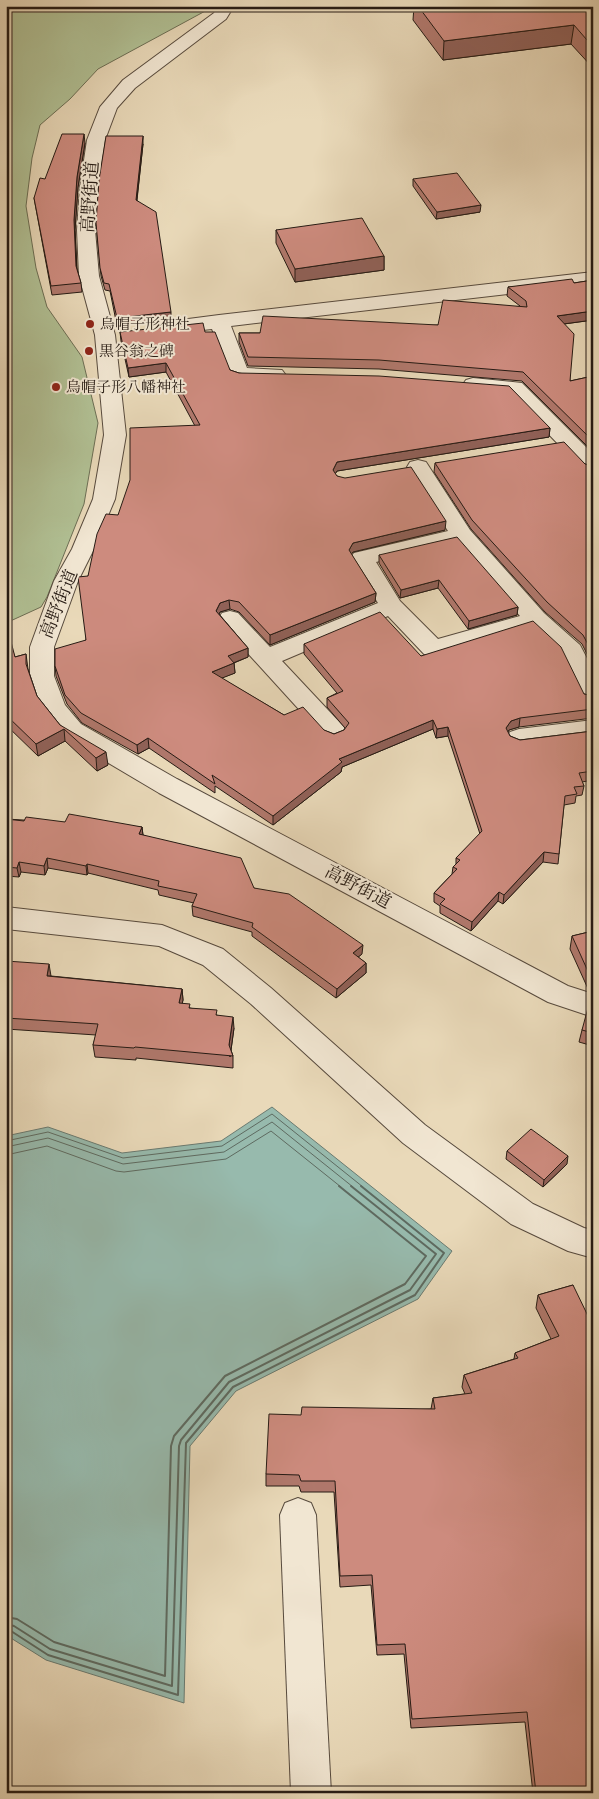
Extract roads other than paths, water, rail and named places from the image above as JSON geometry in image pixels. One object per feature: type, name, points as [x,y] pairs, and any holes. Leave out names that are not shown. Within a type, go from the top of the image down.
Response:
[{"type":"street","name":"高野街道","points":[[226,6],[220,16],[129,84],[110,107],[96,140],[89,187],[86,230],[89,276],[125,333],[115,435],[104,499],[83,549],[66,582],[42,647],[42,676],[54,708],[72,730],[168,786],[558,994],[593,1006]]},
{"type":"street","points":[[125,333],[593,278]]},
{"type":"street","points":[[219,321],[239,374],[299,375]]},
{"type":"street","points":[[457,383],[515,387],[593,467]]},
{"type":"street","points":[[540,446],[568,442]]},
{"type":"street","points":[[418,467],[462,534],[536,618],[571,651],[593,696]]},
{"type":"street","points":[[462,534],[362,558],[392,606],[433,648],[536,618]]},
{"type":"street","points":[[266,658],[392,606]]},
{"type":"street","points":[[230,619],[334,732]]},
{"type":"street","points":[[519,738],[593,729]]},
{"type":"street","points":[[6,918],[162,936],[213,957],[268,1002],[414,1134],[522,1214],[579,1240],[593,1244]]},
{"type":"street","points":[[298,1515],[311,1793]]},
{"type":"water","points":[[272,1107],[452,1251],[418,1299],[236,1391],[190,1446],[184,1703],[46,1660],[6,1635],[6,1136],[48,1127],[122,1153],[221,1141]]},
{"type":"place","name":"烏帽子形神社","points":[[90,324]]},
{"type":"place","name":"黒谷翁之碑","points":[[89,351]]},
{"type":"place","name":"烏帽子形八幡神社","points":[[56,387]]}]
